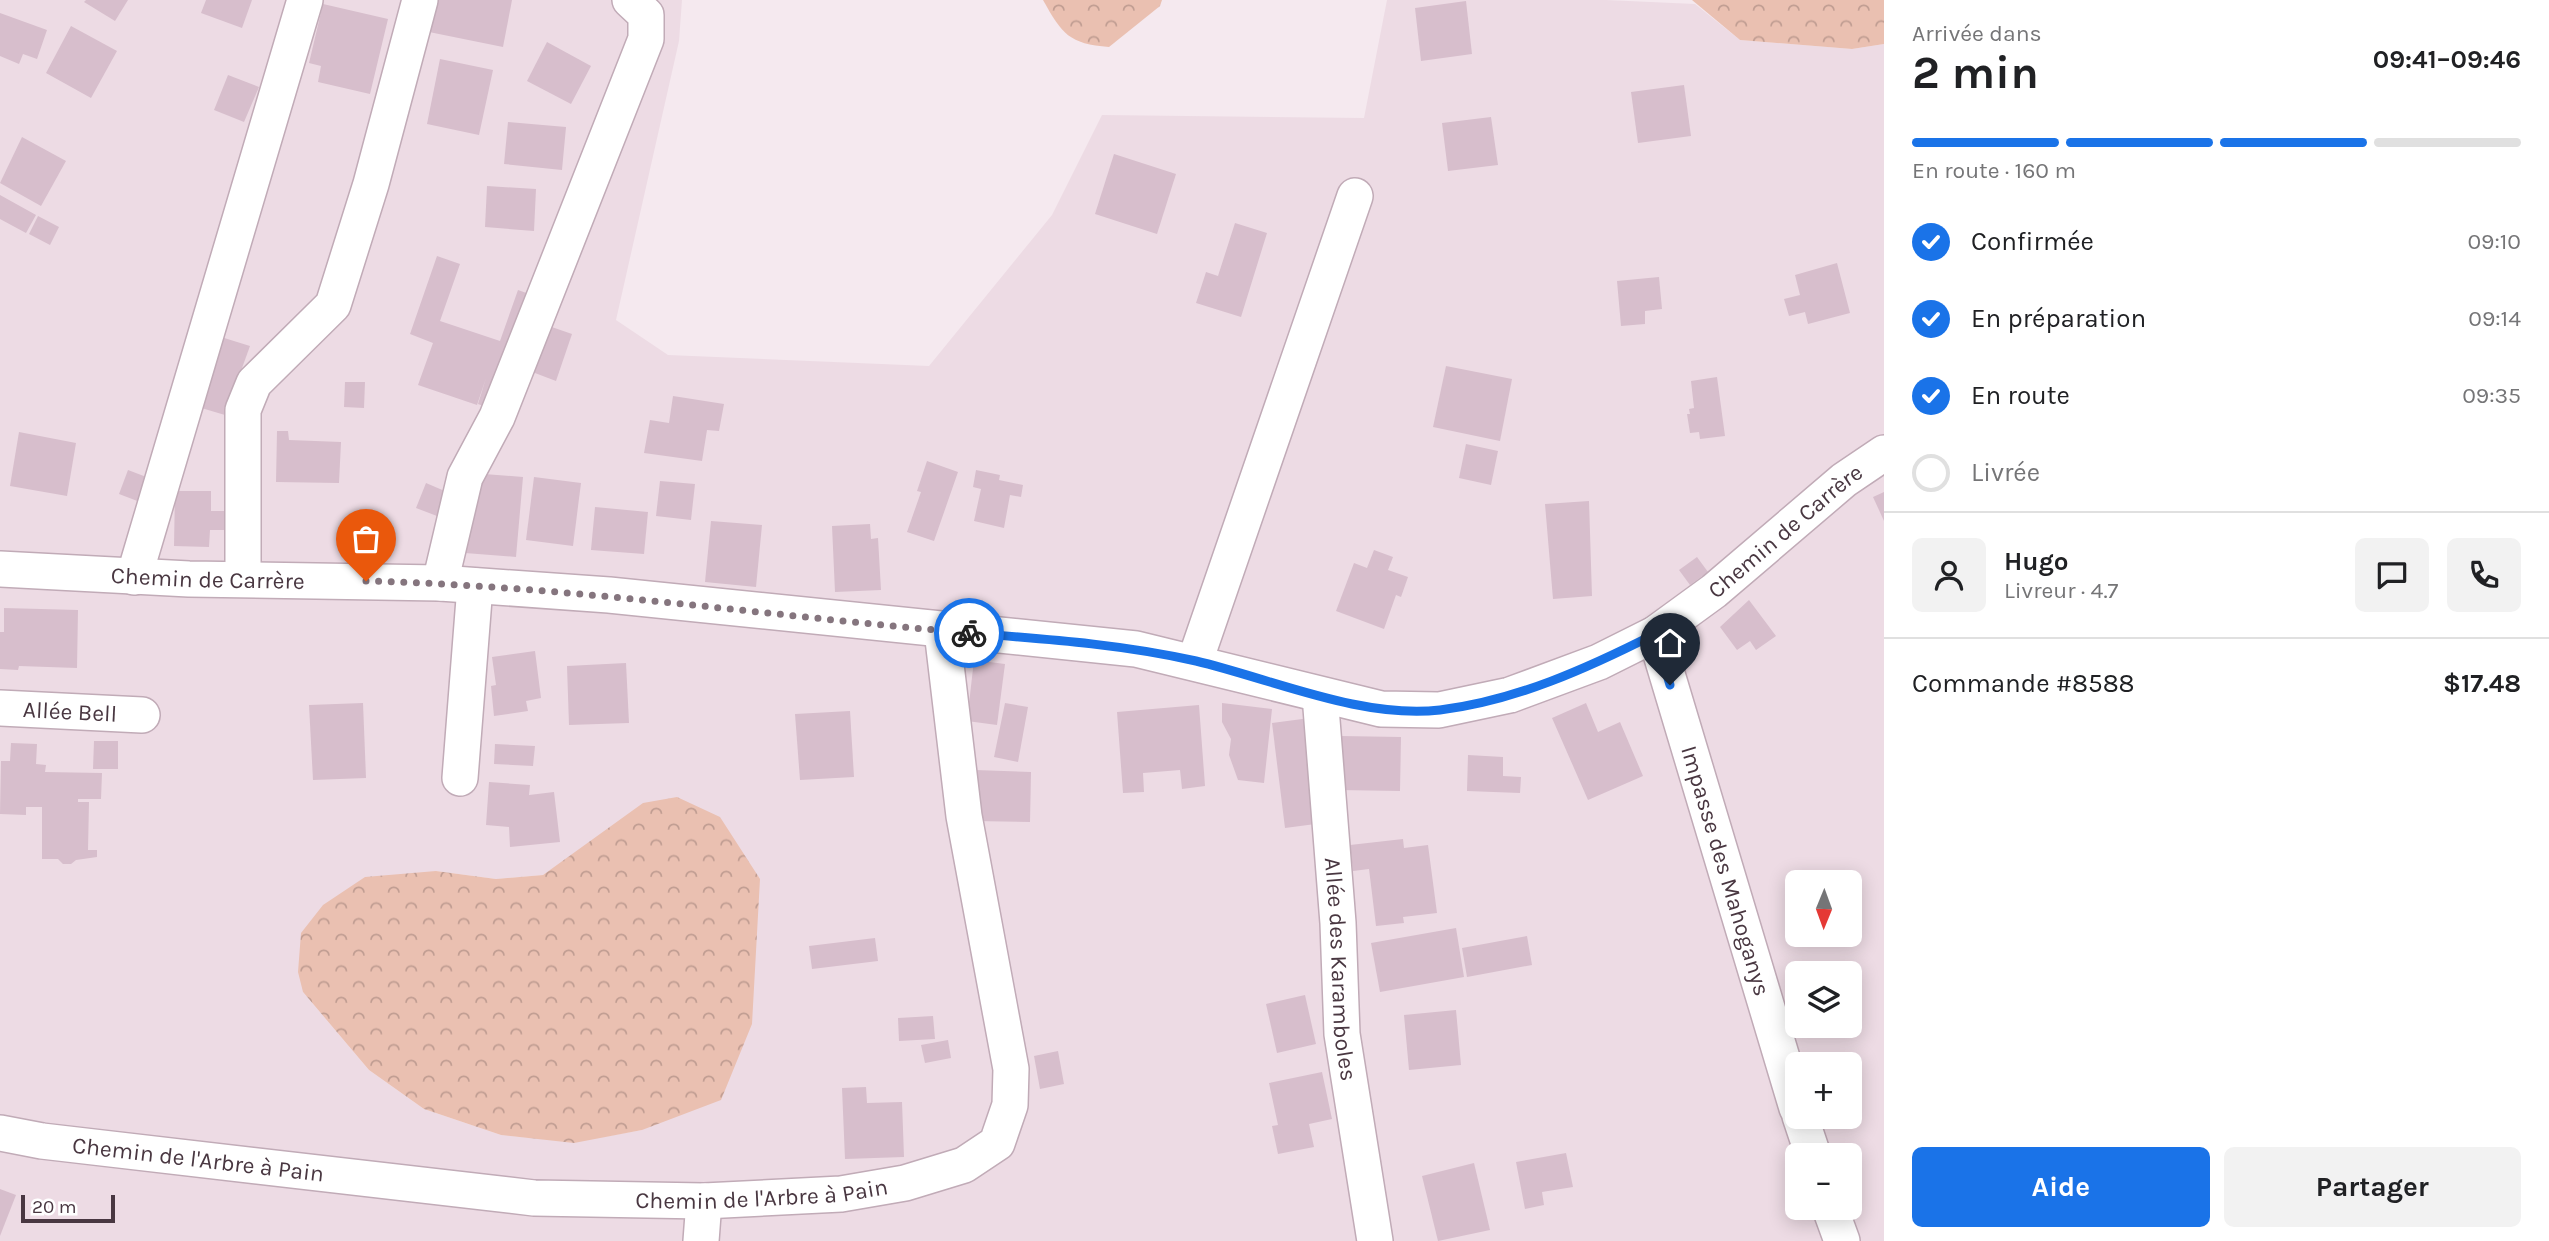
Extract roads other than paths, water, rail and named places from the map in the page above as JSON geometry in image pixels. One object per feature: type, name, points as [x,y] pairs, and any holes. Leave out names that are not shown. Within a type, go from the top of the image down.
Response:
[{"type":"street","points":[[134,577],[305,0]]},
{"type":"street","points":[[243,579],[243,410],[254,383],[333,305],[337,296],[420,0]]},
{"type":"street","points":[[440,583],[465,477],[496,417],[646,38],[646,15],[630,0]]},
{"type":"street","points":[[1195,661],[1355,196]]},
{"type":"street","name":"Chemin de Carrère","points":[[0,569],[134,577],[440,583],[609,595],[1136,649],[1195,661],[1381,709],[1439,710],[1510,695],[1599,662],[1655,634],[1714,591],[1844,480],[1884,453]]},
{"type":"street","points":[[460,778],[475,586]]},
{"type":"street","name":"Chemin de l'Arbre à Pain","points":[[0,1133],[43,1141],[534,1198],[704,1200],[841,1194],[905,1183],[964,1166],[997,1143],[1010,1105],[1011,1069],[964,817],[942,631]]},
{"type":"street","name":"Impasse des Mahoganys","points":[[1655,634],[1785,1068]]},
{"type":"street","name":"Allée des Karamboles","points":[[1320,695],[1338,923],[1342,1034],[1375,1241]]},
{"type":"street","name":"Allée Bell","points":[[0,708],[142,715]]},
{"type":"street","points":[[701,1241],[704,1200]]},
{"type":"street","points":[[1834,1220],[1842,1241]]}]
